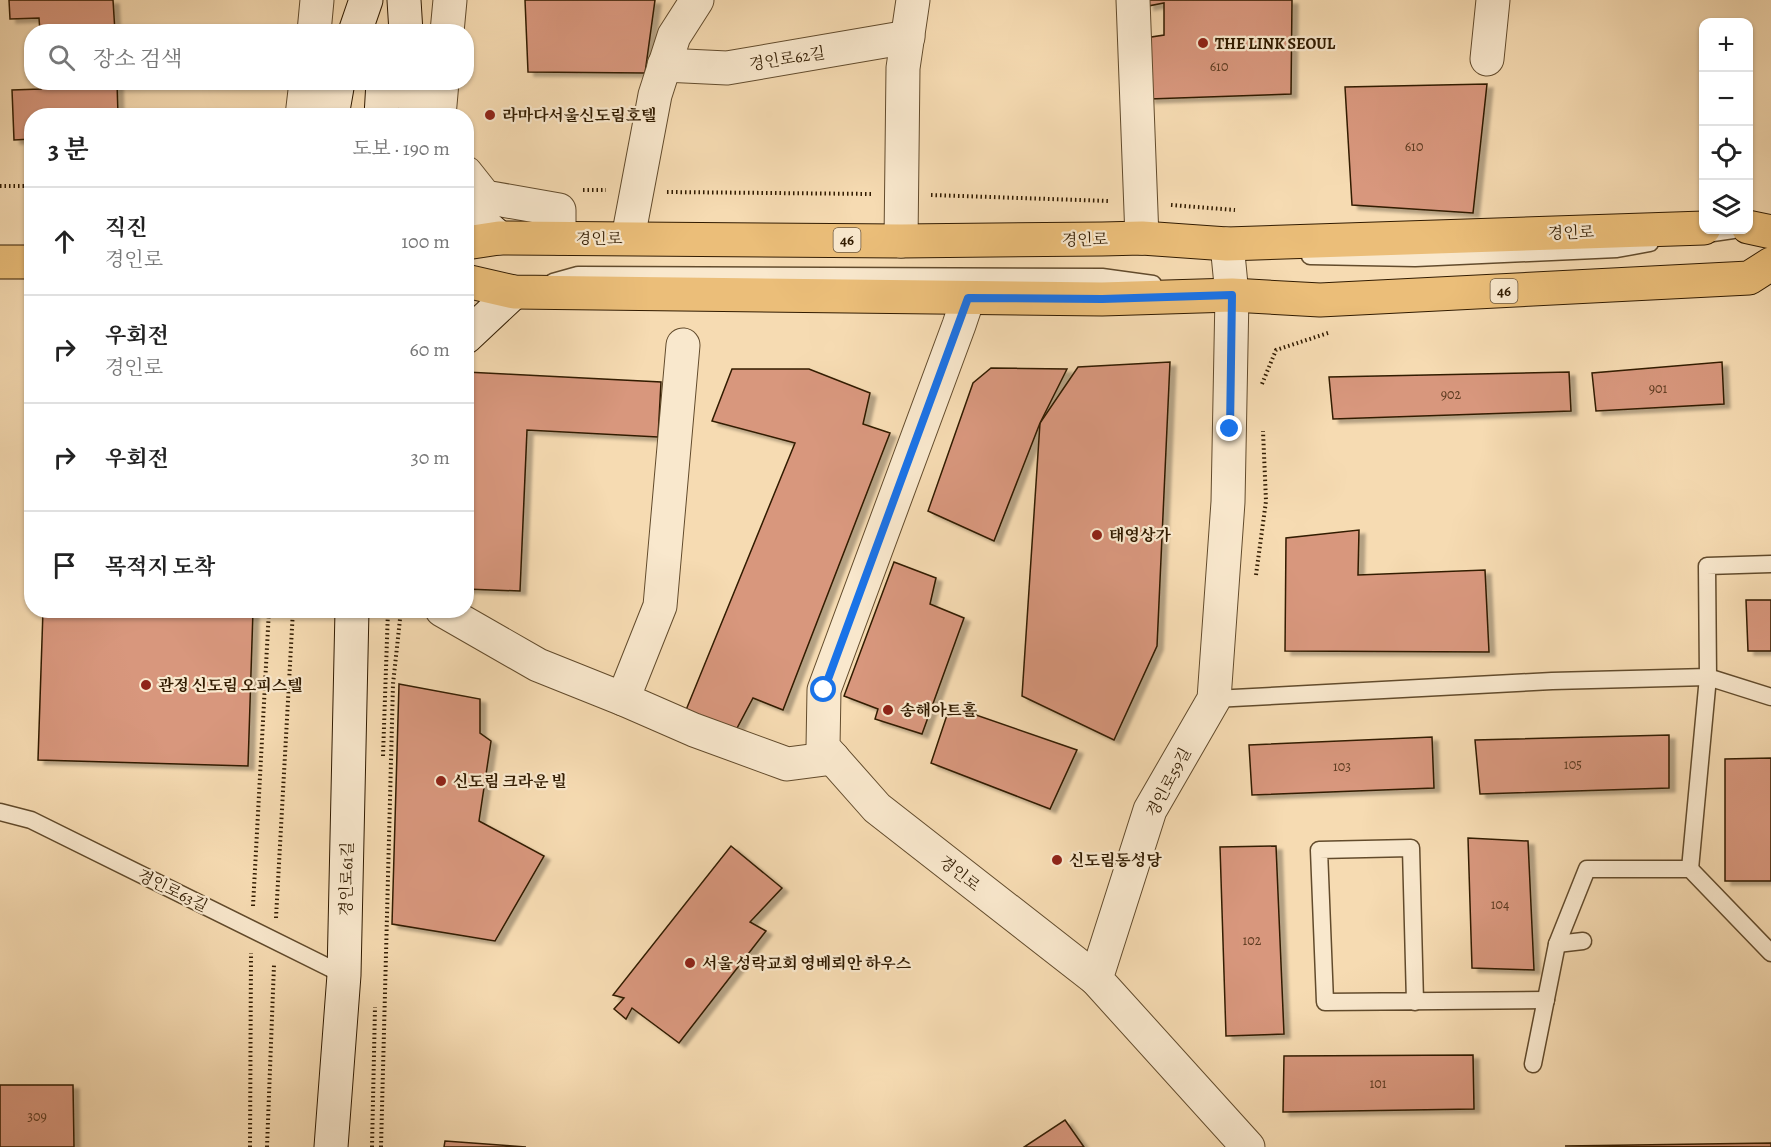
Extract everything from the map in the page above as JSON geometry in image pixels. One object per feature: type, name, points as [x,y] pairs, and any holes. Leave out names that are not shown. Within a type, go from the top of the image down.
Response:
[{"type":"main road","name":"경인로","points":[[474,242],[499,238],[901,241],[1142,238],[1227,244],[1699,228]]},
{"type":"main road","points":[[0,262],[24,262]]},
{"type":"main road","name":"46","points":[[474,283],[514,292],[1102,299],[1232,295],[1320,300],[1749,278],[1771,264]]},
{"type":"street","points":[[315,24],[317,0]]},
{"type":"street","points":[[357,24],[366,0]]},
{"type":"street","points":[[388,24],[389,0]]},
{"type":"street","points":[[404,0],[406,24]]},
{"type":"street","points":[[448,24],[450,0]]},
{"type":"street","points":[[628,238],[655,95],[674,36],[697,0]]},
{"type":"street","points":[[901,241],[903,68],[914,0]]},
{"type":"street","points":[[1133,0],[1142,238]]},
{"type":"street","points":[[1487,58],[1493,0]]},
{"type":"street","name":"경인로62길","points":[[664,65],[727,68],[908,37]]},
{"type":"street","points":[[303,108],[305,90]]},
{"type":"street","points":[[333,108],[337,90]]},
{"type":"street","points":[[440,108],[441,90]]},
{"type":"street","points":[[389,108],[405,93]]},
{"type":"street","points":[[474,183],[485,197],[559,210],[559,238]]},
{"type":"street","points":[[474,216],[499,238]]},
{"type":"street","name":"경인로59길","points":[[1096,979],[1150,810],[1214,699],[1228,502],[1232,295],[1227,244]]},
{"type":"street","points":[[474,330],[514,292]]},
{"type":"street","name":"경인로","points":[[968,298],[824,690],[823,747],[877,808],[1096,979]]},
{"type":"street","points":[[623,699],[660,606],[683,345]]},
{"type":"street","name":"경인로61길","points":[[331,1147],[344,975],[352,618]]},
{"type":"street","points":[[456,618],[538,665],[694,730],[787,764],[833,758]]},
{"type":"street","points":[[1096,979],[1248,1147]]},
{"type":"lane","points":[[1227,244],[1318,257],[1415,258],[1617,249],[1712,234]]},
{"type":"lane","points":[[514,292],[578,275],[602,275],[1102,278],[1232,295]]},
{"type":"lane","points":[[1690,869],[1708,677],[1707,566],[1771,564]]},
{"type":"lane","points":[[1214,699],[1552,681],[1708,677],[1771,697]]},
{"type":"lane","name":"경인로63길","points":[[0,812],[31,820],[344,975]]},
{"type":"lane","points":[[1415,1002],[1411,848],[1319,850],[1325,1002],[1415,1002],[1546,1000]]},
{"type":"lane","points":[[1533,1064],[1557,944],[1587,869],[1690,869],[1771,953]]},
{"type":"lane","points":[[1557,944],[1583,942]]},
{"type":"path","points":[[0,186],[24,186]]},
{"type":"path","points":[[581,190],[901,194],[1141,202],[1236,210]]},
{"type":"path","points":[[1261,387],[1276,350],[1334,330]]},
{"type":"path","points":[[1256,582],[1266,501],[1263,421]]},
{"type":"path","points":[[250,1147],[252,930],[269,618]]},
{"type":"path","points":[[267,1147],[275,941],[293,618]]},
{"type":"path","points":[[381,1147],[393,684],[400,618]]},
{"type":"building","points":[[9,0],[113,0],[114,24],[39,24],[39,18],[10,19]]},
{"type":"building","points":[[525,0],[655,0],[645,73],[528,72]]},
{"type":"building","points":[[1147,0],[1292,0],[1291,94],[1149,99],[1145,38],[1164,35],[1164,3],[1148,6]]},
{"type":"building","points":[[1487,84],[1473,213],[1352,205],[1345,87]]},
{"type":"building","points":[[12,90],[117,90],[118,108],[24,108],[24,139],[14,140]]},
{"type":"building","name":"태영상가","points":[[1170,362],[1157,646],[1114,740],[1022,696],[1040,423],[1078,367]]},
{"type":"building","points":[[1722,362],[1724,404],[1596,411],[1592,373]]},
{"type":"building","points":[[991,368],[1067,369],[1040,423],[994,541],[928,511],[973,383]]},
{"type":"building","points":[[732,369],[809,369],[870,393],[863,424],[890,433],[783,710],[753,698],[736,730],[686,710],[795,443],[712,421]]},
{"type":"building","points":[[474,372],[661,382],[658,437],[527,430],[520,591],[474,589]]},
{"type":"building","points":[[1569,372],[1571,411],[1333,419],[1329,377]]},
{"type":"building","points":[[1359,530],[1358,575],[1485,570],[1489,652],[1285,651],[1286,538]]},
{"type":"building","points":[[894,562],[936,578],[930,604],[964,618],[922,734],[875,719],[878,709],[844,696]]},
{"type":"building","points":[[1746,600],[1771,600],[1771,651],[1748,651]]},
{"type":"building","name":"관정 신도림 오피스텔","points":[[43,618],[253,618],[248,766],[38,760]]},
{"type":"building","name":"신도림 크라운 빌","points":[[399,684],[480,699],[480,733],[491,741],[479,821],[544,856],[495,941],[392,924]]},
{"type":"building","points":[[950,706],[1077,750],[1050,809],[931,763]]},
{"type":"building","points":[[1669,735],[1669,788],[1480,794],[1475,740]]},
{"type":"building","points":[[1432,737],[1434,788],[1252,795],[1249,745]]},
{"type":"building","points":[[1771,758],[1771,881],[1725,881],[1725,759]]},
{"type":"building","points":[[1468,838],[1528,841],[1534,970],[1472,968]]},
{"type":"building","name":"서울 성락교회 영베뢰안 하우스","points":[[731,846],[782,888],[750,922],[766,931],[679,1043],[632,1008],[626,1019],[614,1009],[624,998],[613,995]]},
{"type":"building","points":[[1276,846],[1284,1034],[1226,1036],[1220,847]]},
{"type":"building","points":[[1473,1055],[1474,1109],[1283,1112],[1284,1056]]},
{"type":"building","points":[[0,1085],[73,1085],[74,1147],[0,1147]]},
{"type":"building","points":[[1065,1120],[1084,1147],[1024,1147]]},
{"type":"building","points":[[445,1141],[526,1147],[444,1147]]},
{"type":"building","points":[[1771,1143],[1771,1147],[1565,1146]]},
{"type":"place","name":"THE LINK SEOUL","points":[[1203,43]]},
{"type":"place","name":"라마다서울신도림호텔","points":[[490,115]]},
{"type":"place","name":"태영상가","points":[[1097,535]]},
{"type":"place","name":"관정 신도림 오피스텔","points":[[146,685]]},
{"type":"place","name":"송해아트홀","points":[[888,710]]},
{"type":"place","name":"신도림 크라운 빌","points":[[441,781]]},
{"type":"place","name":"신도림동성당","points":[[1057,860]]},
{"type":"place","name":"서울 성락교회 영베뢰안 하우스","points":[[690,963]]},
{"type":"route","points":[[824,690],[968,298],[1102,299],[1232,295],[1230,429]]}]
